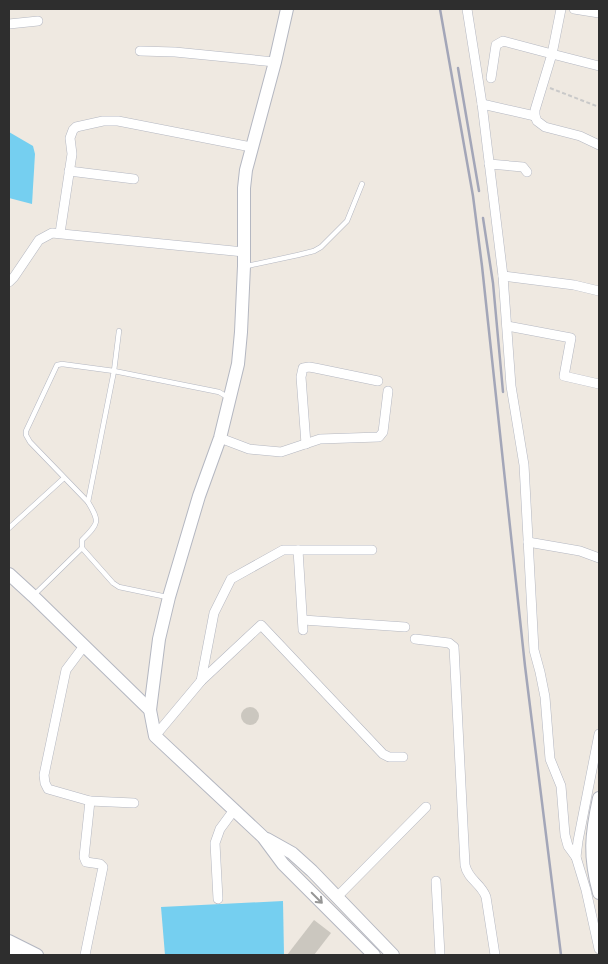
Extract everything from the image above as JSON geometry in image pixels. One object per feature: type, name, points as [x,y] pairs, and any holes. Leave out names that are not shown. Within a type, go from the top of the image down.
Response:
[{"type":"street","points":[[286,9],[275,62],[244,179],[244,266],[240,350],[220,438],[199,496],[169,597],[159,639],[150,710],[155,736],[262,837],[283,864],[374,955]]},
{"type":"street","points":[[467,9],[482,104],[503,276],[511,386],[524,465],[534,650],[545,697],[549,751],[561,786],[567,842],[576,857],[586,890],[599,949]]},
{"type":"street","points":[[561,9],[552,54],[535,110],[535,116],[537,121],[545,127],[580,136],[599,145]]},
{"type":"street","points":[[574,9],[599,13]]},
{"type":"street","points":[[9,24],[38,21]]},
{"type":"street","points":[[491,78],[496,45],[503,41],[599,66]]},
{"type":"street","points":[[140,51],[175,52],[275,62]]},
{"type":"street","points":[[482,104],[535,116]]},
{"type":"street","points":[[60,233],[72,154],[70,138],[73,130],[80,126],[103,121],[126,122],[251,147]]},
{"type":"street","points":[[489,164],[523,167],[527,172]]},
{"type":"street","points":[[69,171],[134,179]]},
{"type":"street","points":[[9,282],[39,240],[48,234],[60,233],[244,252]]},
{"type":"street","points":[[503,276],[574,285],[599,291]]},
{"type":"street","points":[[507,326],[570,338],[564,376],[599,384]]},
{"type":"street","points":[[306,444],[301,377],[303,368],[315,368],[378,381]]},
{"type":"street","points":[[220,438],[249,449],[269,452],[281,452],[320,439],[379,438],[382,432],[388,391]]},
{"type":"street","points":[[528,542],[580,551],[599,558]]},
{"type":"street","points":[[201,681],[214,613],[232,579],[284,550],[372,550]]},
{"type":"street","points":[[298,550],[303,625],[405,627]]},
{"type":"street","points":[[9,574],[150,710]]},
{"type":"street","points":[[155,736],[201,681],[260,625],[383,754],[389,757],[403,757]]},
{"type":"street","points":[[415,639],[449,643],[454,647],[464,865],[470,878],[482,889],[486,897],[495,955]]},
{"type":"street","points":[[84,646],[66,670],[44,775],[45,783],[48,788],[90,801],[134,803]]},
{"type":"street","points":[[576,857],[599,734]]},
{"type":"street","points":[[599,798],[593,828],[592,850],[594,872],[599,893]]},
{"type":"street","points":[[85,955],[103,867],[100,864],[86,862],[84,857],[90,801]]},
{"type":"street","points":[[338,897],[426,807]]},
{"type":"street","points":[[218,899],[215,843],[220,829],[234,810]]},
{"type":"street","points":[[262,837],[292,853],[338,897],[393,955]]},
{"type":"street","points":[[436,881],[440,955]]},
{"type":"street","points":[[9,941],[37,955]]},
{"type":"street","points":[[9,952],[16,955]]},
{"type":"lane","points":[[244,266],[298,255],[321,247],[347,221],[362,184]]},
{"type":"lane","points":[[88,502],[120,331]]},
{"type":"lane","points":[[169,597],[119,586],[113,582],[82,548],[82,540],[96,526],[98,518],[88,502],[30,442],[26,431],[53,370],[57,365],[62,364],[114,371],[219,392],[230,399]]},
{"type":"lane","points":[[9,528],[64,478]]},
{"type":"lane","points":[[33,596],[82,548]]},
{"type":"path","points":[[543,85],[599,107]]},
{"type":"water","points":[[9,132],[33,146],[35,154],[32,204],[9,198]]},
{"type":"water","points":[[283,901],[284,955],[165,955],[161,907]]},
{"type":"building","points":[[246,707],[254,707],[259,712],[257,723],[246,725],[241,720],[241,712]]},
{"type":"building","points":[[314,920],[331,933],[314,955],[287,955]]},
{"type":"railway","points":[[440,9],[473,196],[482,266],[525,666],[561,955]]},
{"type":"railway","points":[[458,68],[479,191]]},
{"type":"railway","points":[[483,218],[493,283],[503,392]]}]
